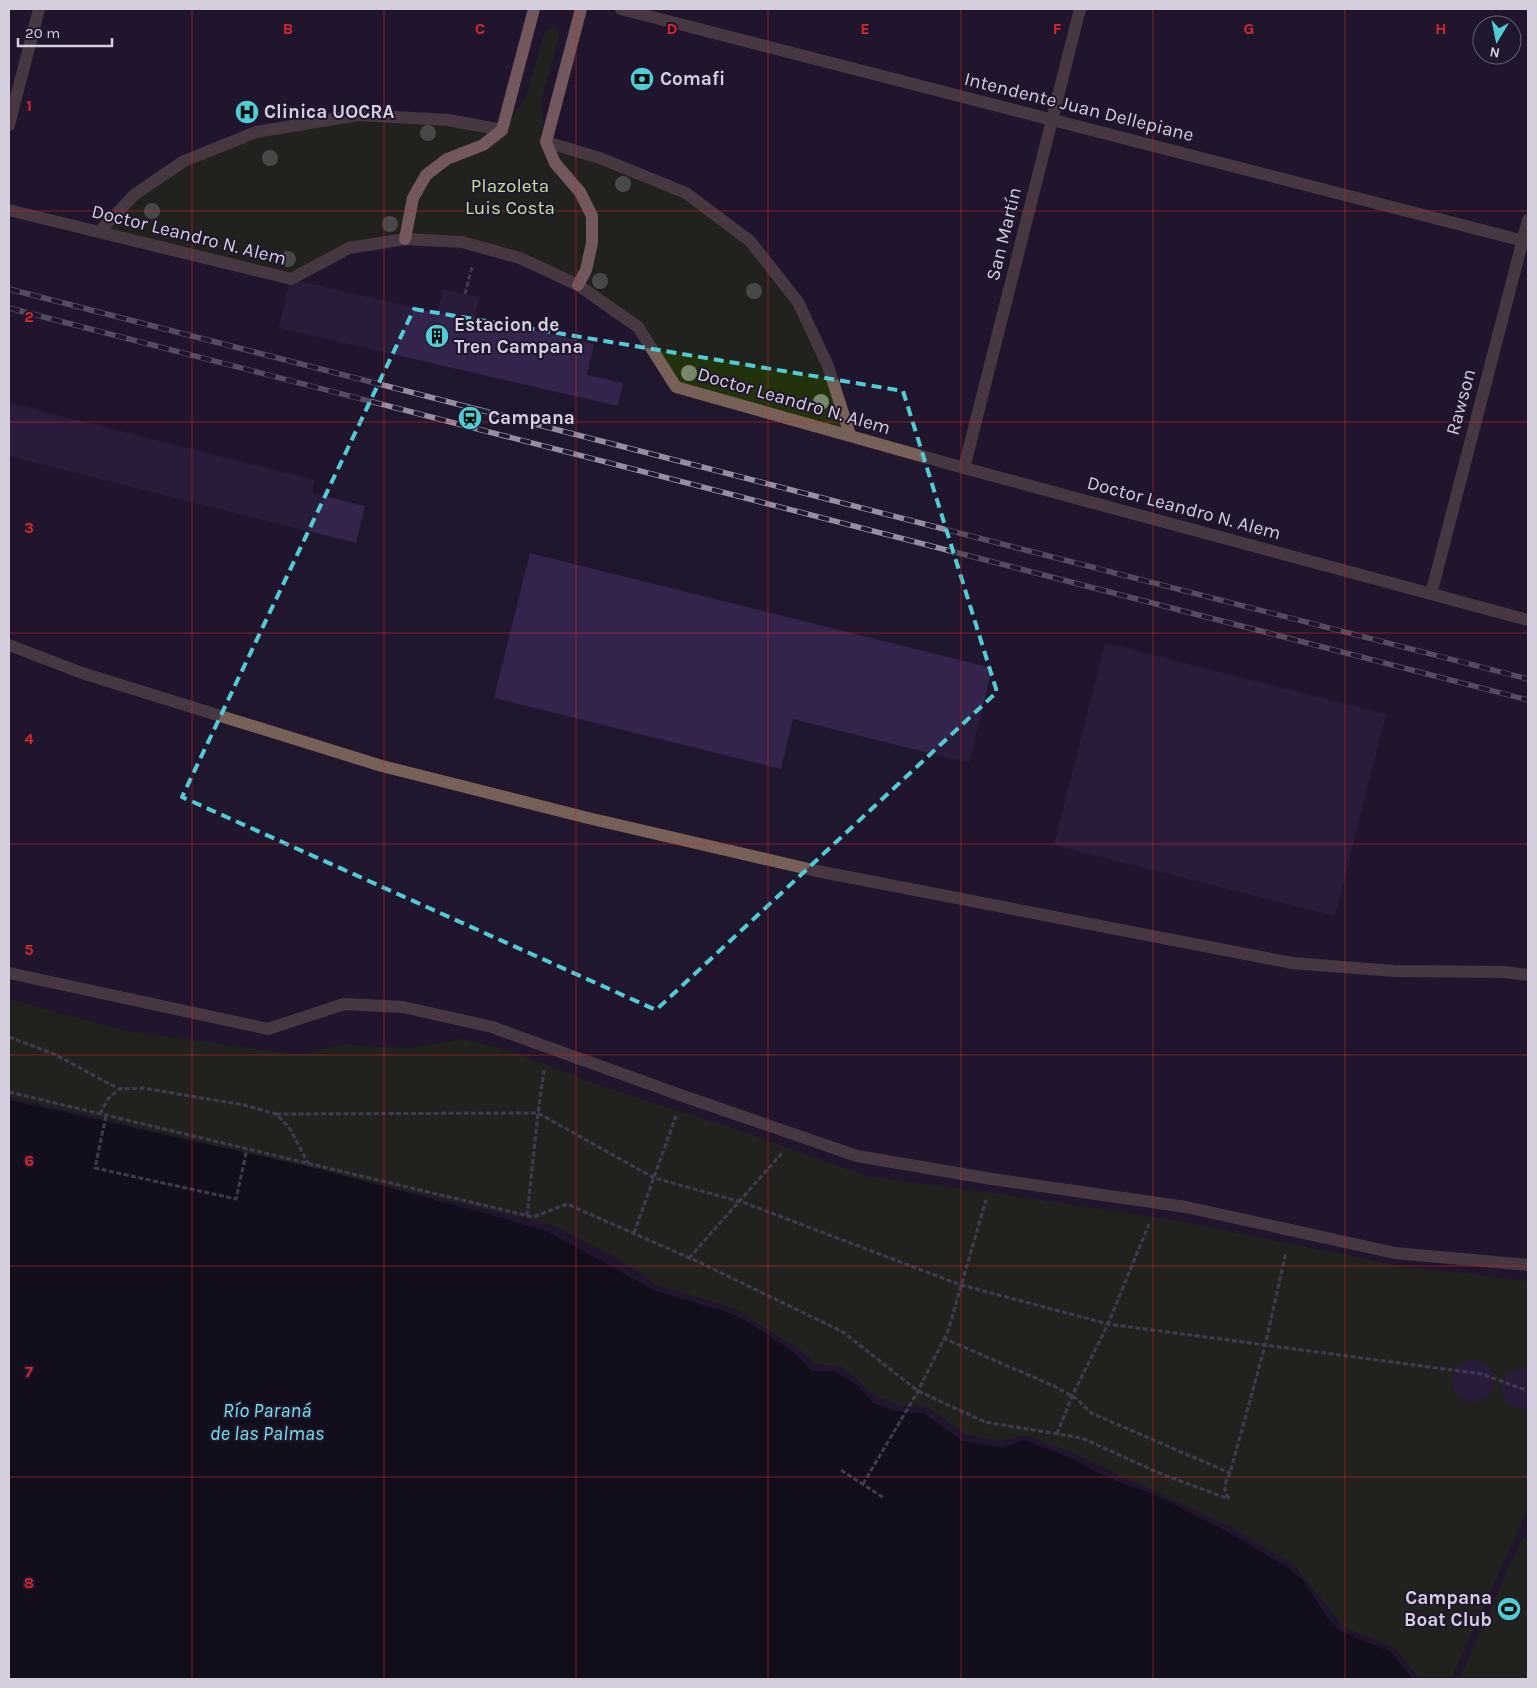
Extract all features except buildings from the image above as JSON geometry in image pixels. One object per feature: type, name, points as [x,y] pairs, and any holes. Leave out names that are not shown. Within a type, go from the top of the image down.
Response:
[{"type":"main road","points":[[405,239],[413,198],[426,175],[447,160],[484,145],[502,130],[534,9]]},
{"type":"main road","points":[[578,285],[586,270],[592,243],[592,216],[580,192],[555,163],[546,142],[581,9]]},
{"type":"street","points":[[9,125],[39,9]]},
{"type":"street","name":"Intendente Juan Dellepiane","points":[[620,9],[1526,242]]},
{"type":"street","name":"San Martín","points":[[964,468],[1080,9]]},
{"type":"street","points":[[98,232],[134,195],[184,161],[256,132],[358,115],[448,120],[502,130]]},
{"type":"street","points":[[546,142],[600,158],[686,192],[750,241],[798,302],[828,366],[850,435]]},
{"type":"street","name":"Doctor Leandro N. Alem","points":[[9,210],[291,279],[349,248],[405,239],[462,242],[520,258],[578,285],[638,326],[676,387],[964,468],[1528,620]]},
{"type":"street","name":"Rawson","points":[[1431,594],[1526,242],[1528,220]]},
{"type":"street","points":[[9,645],[82,672],[382,766],[588,818],[817,871],[1292,963],[1394,971],[1505,972],[1528,975]]},
{"type":"street","points":[[9,974],[268,1029],[344,1004],[403,1007],[492,1027],[857,1156],[992,1179],[1186,1207],[1395,1253],[1528,1265]]},
{"type":"path","points":[[466,294],[477,247]]},
{"type":"path","points":[[9,1036],[54,1054],[119,1089],[143,1088],[244,1105],[276,1114],[538,1113],[654,1178],[738,1201],[961,1285],[1108,1324],[1482,1374],[1528,1391]]},
{"type":"path","points":[[527,1216],[538,1113],[548,1047]]},
{"type":"path","points":[[100,1114],[108,1099],[119,1089]]},
{"type":"path","points":[[9,1092],[527,1216],[533,1217],[567,1204],[689,1258],[843,1332],[918,1391],[984,1422],[1082,1438],[1159,1473],[1230,1499],[1226,1494],[1226,1481],[1230,1473],[1265,1346],[1291,1230]]},
{"type":"path","points":[[634,1234],[683,1096]]},
{"type":"path","points":[[276,1114],[289,1127],[308,1164]]},
{"type":"path","points":[[106,1116],[95,1168],[236,1199],[247,1149]]},
{"type":"path","points":[[689,1258],[798,1135]]},
{"type":"path","points":[[863,1484],[918,1391],[948,1331],[992,1179]]},
{"type":"path","points":[[1057,1434],[1072,1396],[1108,1324],[1158,1203]]},
{"type":"path","points":[[944,1338],[1054,1386],[1072,1396],[1091,1413],[1230,1473]]},
{"type":"path","points":[[841,1470],[884,1498]]},
{"type":"highlighted area","points":[[414,309],[903,391],[997,692],[656,1010],[182,797]]},
{"type":"green space","name":"Plazoleta Luis Costa","points":[[554,27],[559,31],[559,37],[541,102],[546,142],[686,193],[750,241],[798,302],[850,435],[676,387],[638,327],[578,285],[462,242],[349,248],[291,279],[99,232],[184,161],[256,132],[358,115],[502,130],[526,98],[544,33]]},
{"type":"green space","points":[[9,999],[126,1031],[300,1055],[344,1044],[411,1048],[462,1039],[510,1051],[601,1086],[738,1130],[866,1176],[1180,1221],[1394,1265],[1528,1281],[1528,1508],[1451,1679],[1420,1679],[1395,1648],[1344,1627],[1294,1565],[1227,1525],[1073,1453],[1026,1435],[1000,1441],[966,1434],[927,1407],[903,1406],[877,1397],[841,1366],[815,1364],[803,1352],[736,1309],[657,1285],[622,1261],[553,1225],[9,1097]]},
{"type":"green space","name":"Campana Boat Club","points":[[1523,1537],[1528,1539],[1528,1679],[1459,1679]]},
{"type":"water","name":"Río Paraná de las Palmas","points":[[9,1100],[323,1170],[549,1232],[654,1290],[733,1314],[764,1332],[794,1353],[812,1371],[834,1371],[858,1385],[873,1403],[892,1410],[923,1413],[963,1441],[1002,1448],[1024,1440],[1069,1457],[1105,1476],[1157,1496],[1223,1529],[1289,1568],[1304,1581],[1328,1619],[1340,1631],[1391,1652],[1413,1679],[9,1679]]},
{"type":"railway","points":[[9,289],[1528,679]]},
{"type":"railway","points":[[9,308],[1528,700]]},
{"type":"place","name":"Comafi","points":[[642,79]]},
{"type":"place","name":"Clinica UOCRA","points":[[247,112]]},
{"type":"place","name":"Estacion de Tren Campana","points":[[437,336]]},
{"type":"place","name":"Campana","points":[[470,418]]},
{"type":"place","name":"Campana Boat Club","points":[[1509,1609]]}]
